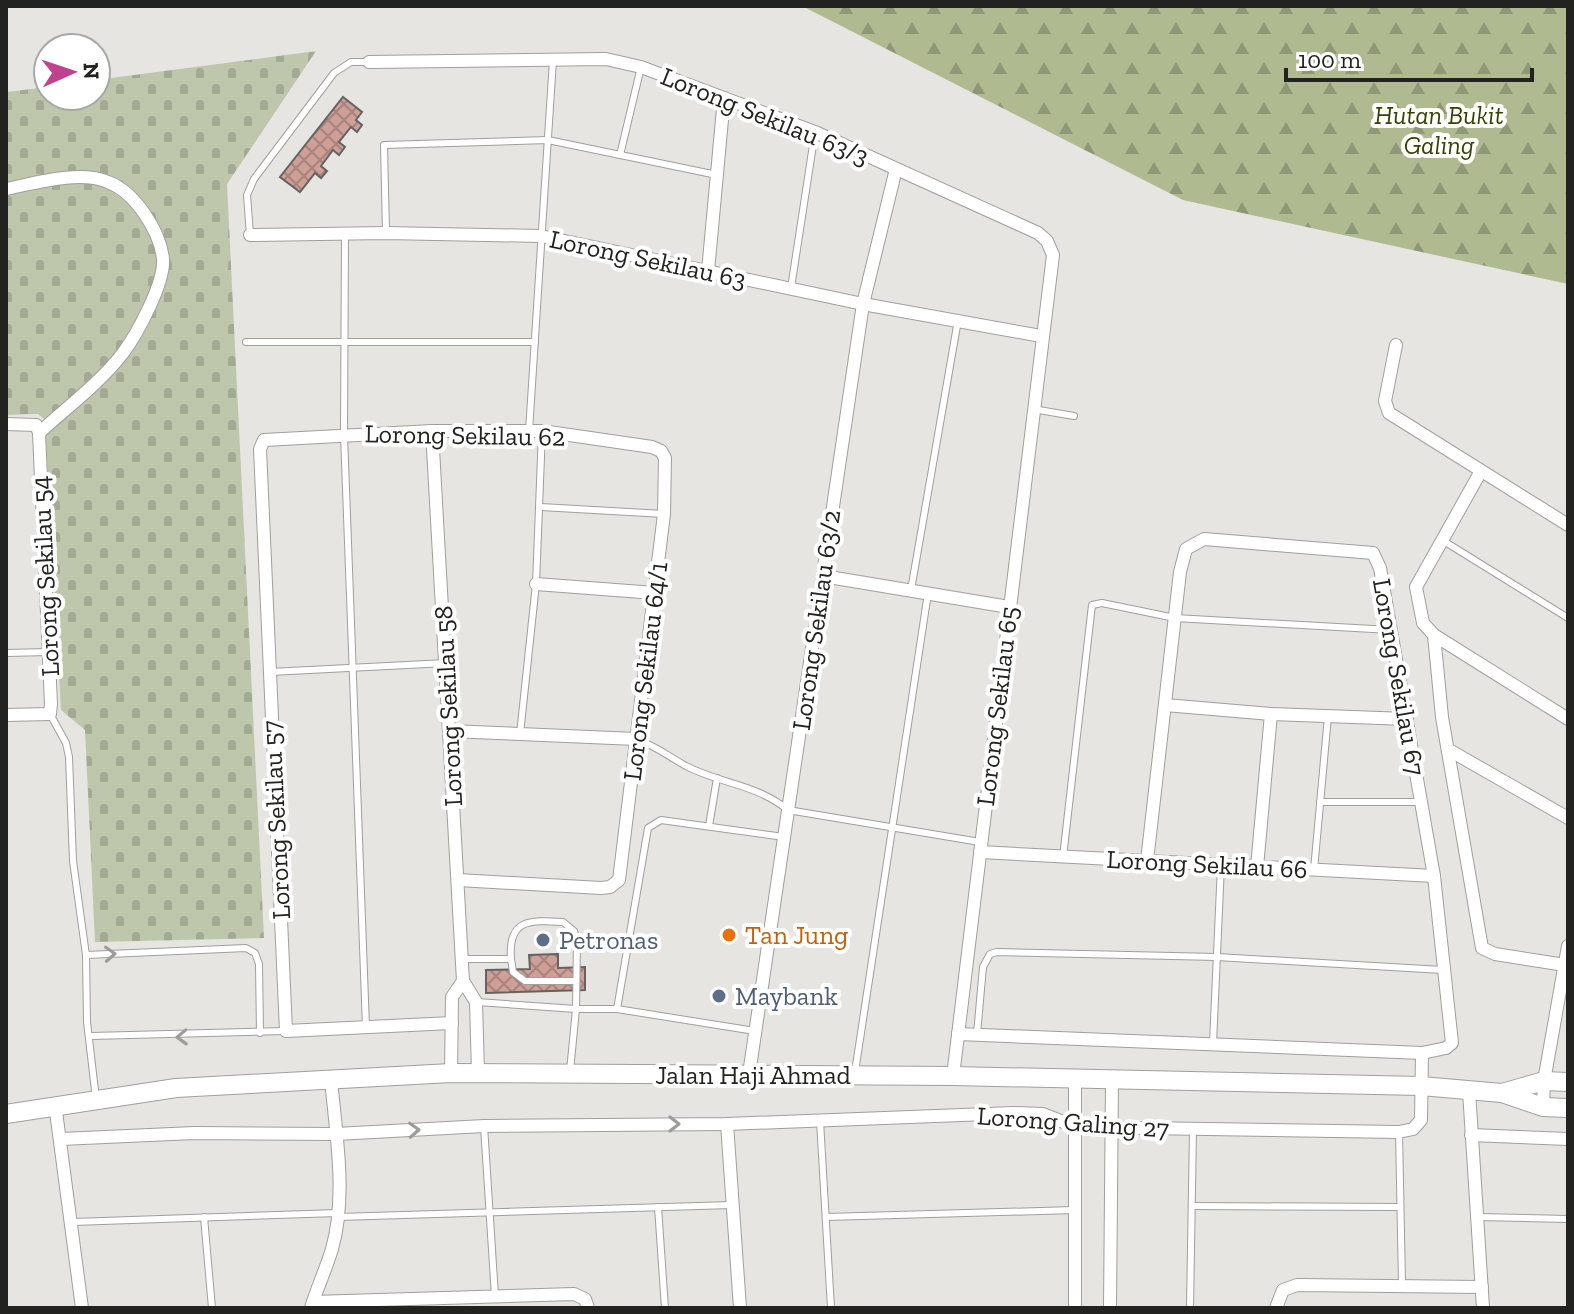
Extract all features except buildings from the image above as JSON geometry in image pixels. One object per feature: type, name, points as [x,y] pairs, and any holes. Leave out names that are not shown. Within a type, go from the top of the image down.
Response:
[{"type":"street","name":"Lorong Sekilau 63/3","points":[[369,62],[606,59],[641,67],[815,132],[1038,233],[1047,241],[1053,255],[1041,336]]},
{"type":"street","points":[[708,271],[724,98]]},
{"type":"street","name":"Lorong Sekilau 63/2","points":[[749,1074],[863,304],[896,169]]},
{"type":"street","points":[[6,189],[65,180],[108,181],[140,207],[163,259],[160,276],[141,323],[121,356],[39,433],[36,425],[6,424]]},
{"type":"street","name":"Lorong Sekilau 63","points":[[250,235],[386,233],[541,236],[863,304],[1041,336]]},
{"type":"street","name":"Lorong Sekilau 65","points":[[953,1076],[1041,336]]},
{"type":"street","points":[[1396,345],[1385,401],[1389,413],[1568,525]]},
{"type":"street","name":"Lorong Sekilau 62","points":[[261,443],[272,438],[432,431],[536,431],[652,447],[661,451],[665,458]]},
{"type":"street","name":"Lorong Sekilau 58","points":[[432,431],[463,981],[476,1002]]},
{"type":"street","name":"Lorong Sekilau 54","points":[[6,715],[50,714],[39,433]]},
{"type":"street","name":"Lorong Sekilau 57","points":[[261,443],[286,1031]]},
{"type":"street","name":"Lorong Sekilau 64/1","points":[[458,880],[601,888],[616,884],[655,593],[664,514],[665,458]]},
{"type":"street","points":[[1481,471],[1416,587],[1423,623],[1434,635],[1568,719]]},
{"type":"street","name":"Lorong Sekilau 67","points":[[1147,861],[1183,556],[1190,544],[1204,539],[1373,553],[1380,568],[1434,876],[1452,1043],[1446,1048],[1422,1053]]},
{"type":"street","points":[[823,576],[1009,607]]},
{"type":"street","points":[[536,584],[655,593]]},
{"type":"street","points":[[1434,635],[1449,750],[1482,948],[1495,954],[1565,965]]},
{"type":"street","points":[[1165,705],[1271,714],[1407,719]]},
{"type":"street","points":[[1257,867],[1271,714]]},
{"type":"street","points":[[449,731],[636,739]]},
{"type":"street","points":[[1449,750],[1568,818]]},
{"type":"street","name":"Lorong Sekilau 66","points":[[980,847],[1063,857],[1434,876]]},
{"type":"street","points":[[1543,1107],[1544,1081],[1563,1004],[1568,946]]},
{"type":"street","name":"Lorong Sekilau 58","points":[[451,1073],[452,997],[463,981]]},
{"type":"street","points":[[476,1002],[478,1073]]},
{"type":"street","points":[[286,1031],[452,1023]]},
{"type":"street","points":[[958,1034],[1422,1053],[1421,1120],[1413,1129],[1399,1132]]},
{"type":"street","name":"Jalan Haji Ahmad","points":[[6,1114],[55,1104],[176,1088],[451,1073],[953,1076],[1421,1086],[1502,1093],[1543,1107],[1568,1108]]},
{"type":"street","points":[[1075,1079],[1075,1308]]},
{"type":"street","points":[[331,1080],[338,1215],[332,1249],[312,1305],[574,1294],[585,1299],[588,1308]]},
{"type":"street","points":[[1110,1308],[1112,1080]]},
{"type":"street","name":"Jalan Haji Ahmad","points":[[1502,1093],[1544,1081],[1568,1082]]},
{"type":"street","points":[[1469,1091],[1483,1308]]},
{"type":"street","points":[[55,1104],[82,1308]]},
{"type":"street","name":"Lorong Galing 27","points":[[727,1124],[820,1118],[1013,1113],[1056,1117],[1076,1127],[1399,1132]]},
{"type":"street","points":[[727,1124],[740,1308]]},
{"type":"street","name":"Jalan Haji Ahmad","points":[[61,1139],[194,1133],[336,1134],[484,1126],[727,1124]]},
{"type":"street","points":[[1471,1135],[1568,1139]]},
{"type":"street","points":[[1276,1308],[1278,1295],[1289,1287],[1402,1284],[1482,1287]]},
{"type":"lane","points":[[520,734],[541,507],[535,342],[553,60]]},
{"type":"lane","points":[[250,235],[247,195],[254,179],[334,73],[351,62],[369,62]]},
{"type":"lane","points":[[620,155],[641,67]]},
{"type":"lane","points":[[791,288],[815,132]]},
{"type":"lane","points":[[386,233],[384,145],[548,140],[717,175]]},
{"type":"lane","points":[[345,233],[344,435],[350,668],[366,1027]]},
{"type":"lane","points":[[911,590],[958,320]]},
{"type":"lane","points":[[246,342],[535,342]]},
{"type":"lane","points":[[1033,409],[1074,416]]},
{"type":"lane","points":[[541,507],[664,514]]},
{"type":"lane","points":[[1442,540],[1568,618]]},
{"type":"lane","points":[[854,1076],[928,593]]},
{"type":"lane","points":[[1063,857],[1089,608],[1102,603],[1175,618],[1391,630]]},
{"type":"lane","points":[[6,653],[49,652]]},
{"type":"lane","points":[[269,672],[446,663]]},
{"type":"lane","points":[[50,714],[66,743],[69,757],[73,861],[86,955],[96,1099]]},
{"type":"lane","points":[[1314,870],[1328,716]]},
{"type":"lane","points":[[636,739],[659,747],[685,765],[768,794],[788,810],[893,827],[980,847]]},
{"type":"lane","points":[[709,826],[717,778]]},
{"type":"lane","points":[[1320,802],[1421,802]]},
{"type":"lane","points":[[617,1009],[648,828],[661,820],[784,837]]},
{"type":"lane","points":[[1213,1043],[1221,865]]},
{"type":"lane","points":[[570,1074],[576,1009],[577,941],[574,931],[563,922],[524,924],[514,930],[510,937],[513,972],[525,981],[576,981]]},
{"type":"lane","points":[[86,955],[246,948],[255,953],[259,964],[260,1033]]},
{"type":"lane","points":[[977,1034],[983,967],[990,954],[1217,957],[1444,970]]},
{"type":"lane","points":[[462,959],[511,959]]},
{"type":"lane","points":[[476,1002],[617,1009],[658,1018],[755,1031]]},
{"type":"lane","points":[[91,1036],[286,1031]]},
{"type":"lane","points":[[820,1118],[831,1308]]},
{"type":"lane","points":[[484,1126],[495,1296]]},
{"type":"lane","points":[[1190,1308],[1193,1129]]},
{"type":"lane","points":[[1399,1132],[1402,1284]]},
{"type":"lane","points":[[73,1222],[732,1205]]},
{"type":"lane","points":[[1192,1206],[1400,1207]]},
{"type":"lane","points":[[658,1207],[665,1308]]},
{"type":"lane","points":[[826,1217],[1075,1209]]},
{"type":"lane","points":[[204,1217],[212,1308]]},
{"type":"lane","points":[[1477,1217],[1568,1219]]},
{"type":"green space","name":"Hutan Bukit Galing","points":[[802,6],[1568,6],[1568,284],[1183,200]]},
{"type":"green space","points":[[316,51],[227,184],[264,938],[95,942],[85,730],[61,710],[45,420],[38,414],[6,415],[6,92],[32,89],[32,112],[112,112],[112,78]]},
{"type":"place","name":"Tan Jung","points":[[729,935]]},
{"type":"place","name":"Petronas","points":[[543,940]]},
{"type":"place","name":"Maybank","points":[[719,996]]}]
